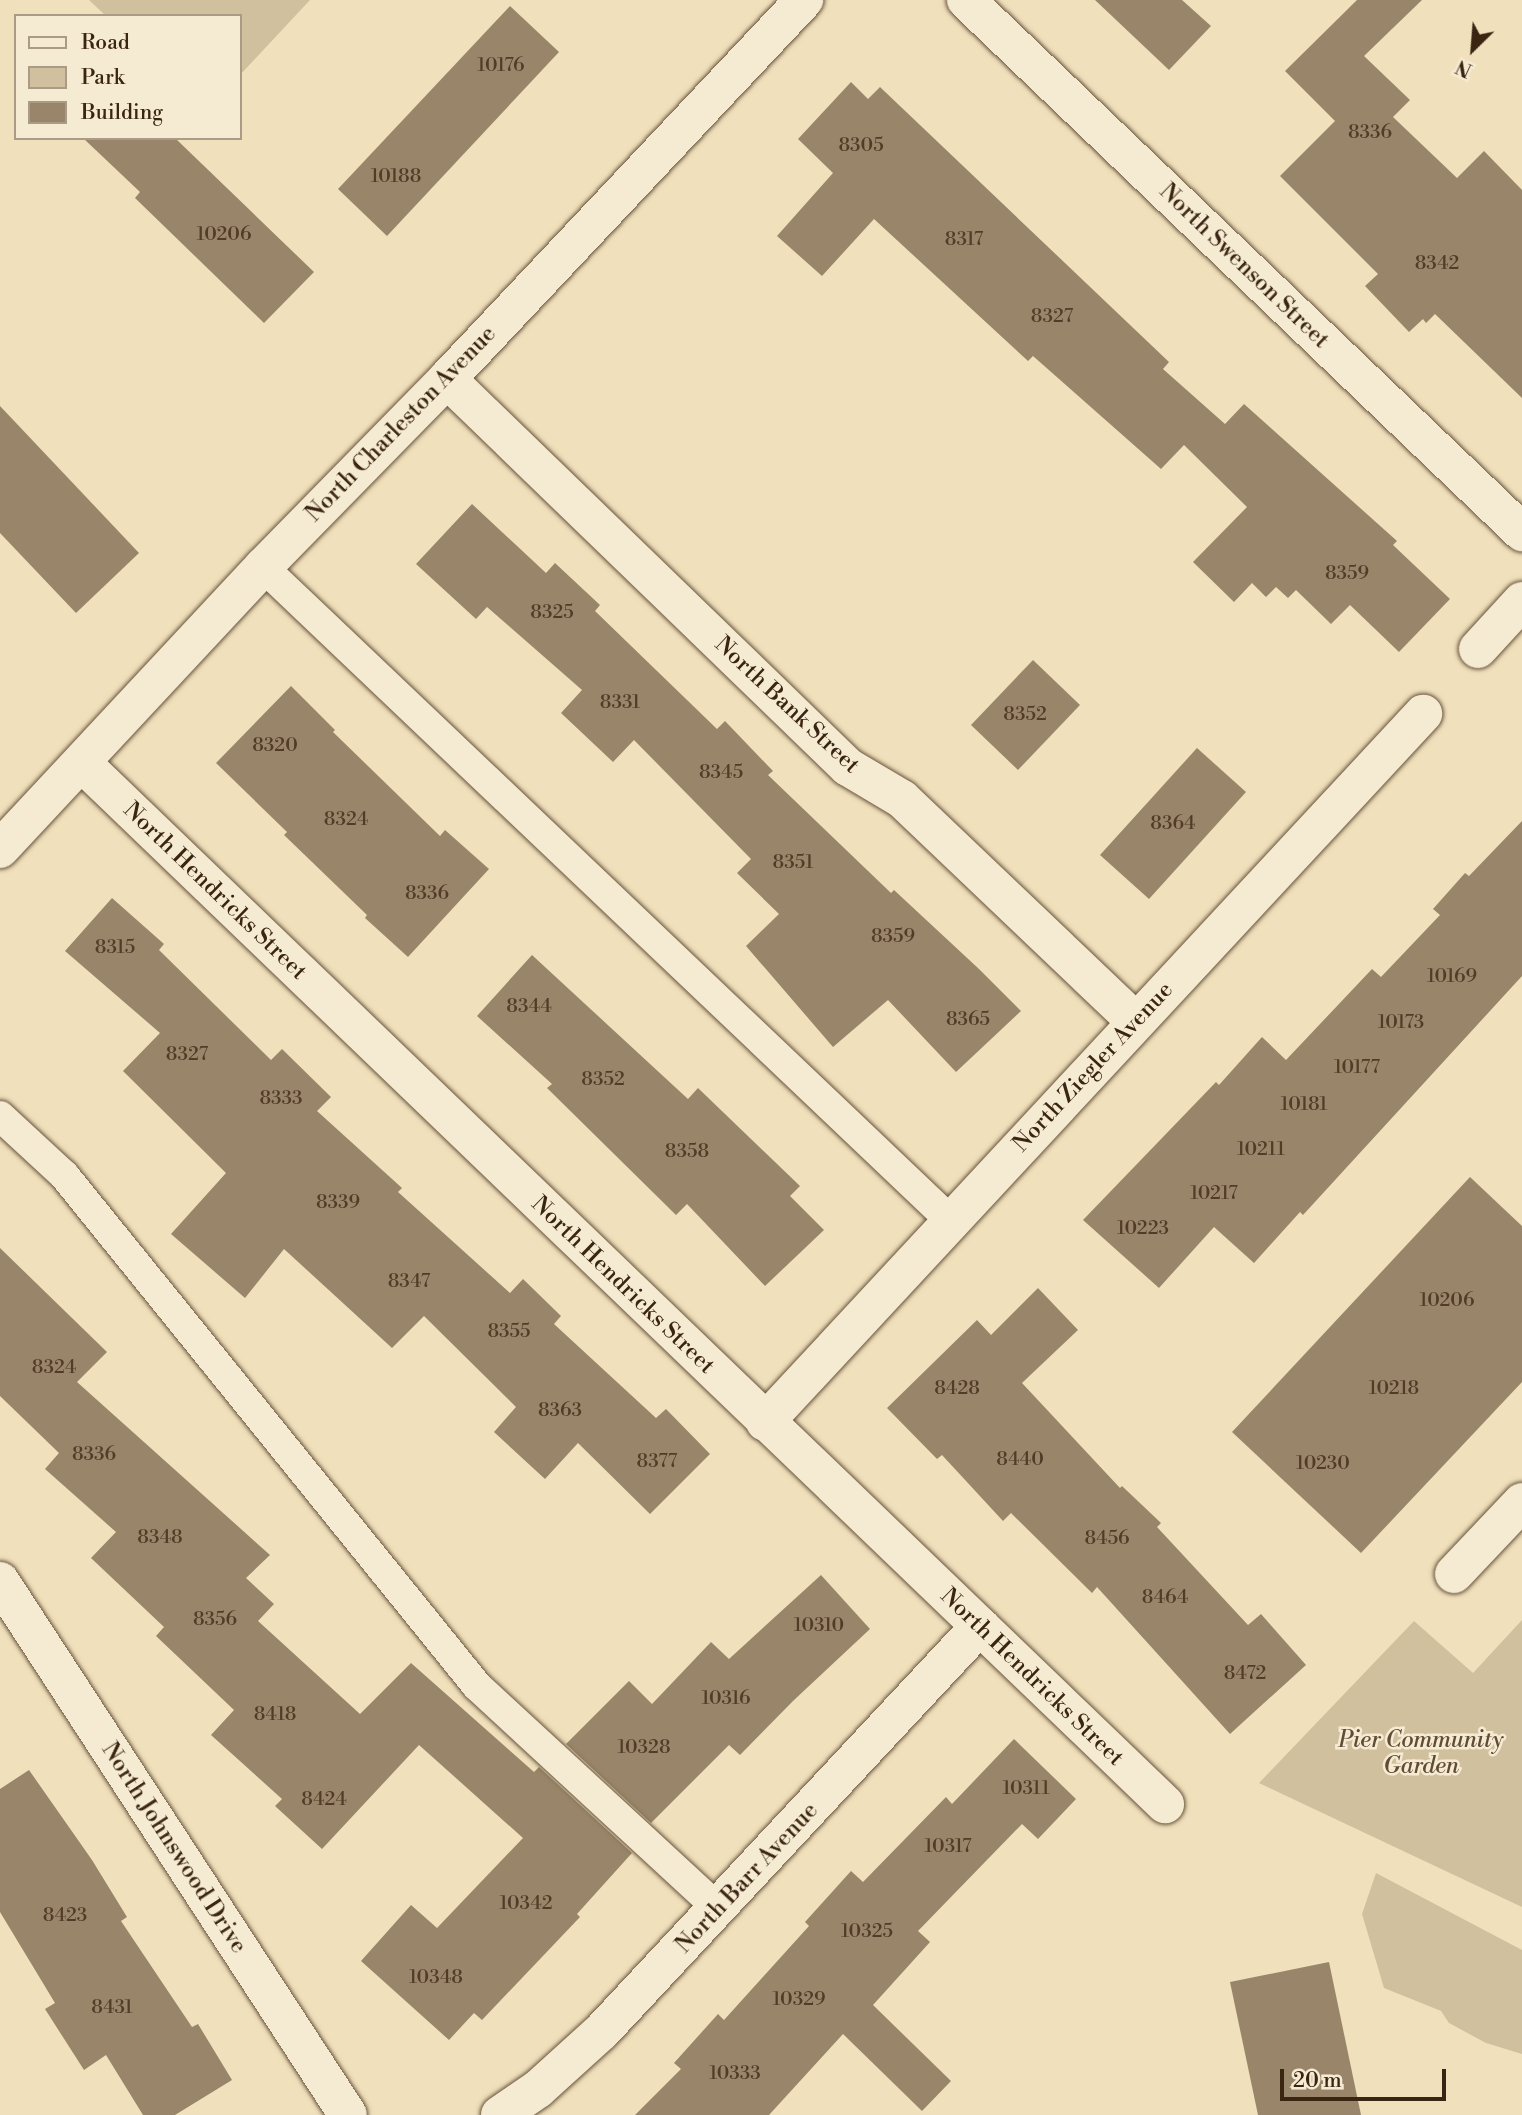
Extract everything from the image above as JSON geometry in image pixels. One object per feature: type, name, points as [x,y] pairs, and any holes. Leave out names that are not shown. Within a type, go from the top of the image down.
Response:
[{"type":"street","name":"North Charleston Avenue","points":[[0,849],[803,0]]},
{"type":"street","name":"North Swenson Street","points":[[966,0],[1522,532]]},
{"type":"street","name":"North Bank Street","points":[[447,379],[848,767],[902,799],[1135,1021]]},
{"type":"street","points":[[1478,649],[1522,601]]},
{"type":"street","name":"North Ziegler Avenue","points":[[765,1422],[1423,714]]},
{"type":"street","name":"North Hendricks Street","points":[[83,764],[1165,1804]]},
{"type":"street","points":[[1454,1574],[1522,1502]]},
{"type":"street","name":"North Johnswood Drive","points":[[0,1581],[348,2115]]},
{"type":"street","name":"North Barr Avenue","points":[[500,2115],[571,2061],[719,1909],[980,1626]]},
{"type":"lane","points":[[263,568],[951,1221]]},
{"type":"lane","points":[[0,1116],[64,1175],[477,1686],[719,1909]]},
{"type":"green space","points":[[89,0],[310,0],[242,73],[242,14],[104,14]]},
{"type":"green space","name":"Pier Community Garden","points":[[1522,1620],[1522,1907],[1259,1783],[1414,1621],[1473,1673]]},
{"type":"green space","points":[[1376,1873],[1522,1950],[1522,2054],[1486,2043],[1449,2023],[1441,2011],[1384,1988],[1362,1914]]},
{"type":"building","points":[[1095,0],[1182,0],[1211,26],[1169,70]]},
{"type":"building","points":[[1357,0],[1422,0],[1364,56],[1410,100],[1393,117],[1457,178],[1484,151],[1522,190],[1522,398],[1435,314],[1426,323],[1423,319],[1409,332],[1365,286],[1378,274],[1280,176],[1335,121],[1285,71]]},
{"type":"building","points":[[510,6],[559,52],[387,236],[338,189]]},
{"type":"building","points":[[851,82],[868,99],[880,87],[1169,362],[1163,369],[1225,424],[1244,404],[1397,541],[1393,545],[1450,599],[1399,652],[1350,605],[1331,624],[1296,590],[1288,598],[1276,587],[1266,597],[1252,583],[1234,602],[1193,562],[1247,507],[1184,445],[1161,469],[1033,356],[1028,361],[874,219],[822,276],[777,236],[833,173],[798,139]]},
{"type":"building","points":[[85,140],[177,140],[314,272],[264,323],[135,198],[140,192]]},
{"type":"building","points":[[0,406],[139,553],[76,613],[0,533]]},
{"type":"building","points":[[472,504],[546,573],[555,563],[600,605],[595,611],[717,729],[725,721],[773,771],[768,775],[891,893],[894,890],[1021,1011],[956,1072],[888,1000],[833,1047],[746,946],[779,914],[737,873],[751,859],[634,740],[613,762],[561,713],[582,690],[487,607],[476,619],[416,564]]},
{"type":"building","points":[[1033,660],[1080,705],[1018,770],[971,725]]},
{"type":"building","points":[[291,686],[335,730],[333,732],[440,836],[445,830],[489,869],[408,957],[365,918],[367,915],[284,835],[287,832],[216,763]]},
{"type":"building","points":[[1197,748],[1246,792],[1149,899],[1100,855]]},
{"type":"building","points":[[1522,821],[1522,976],[1303,1215],[1300,1212],[1254,1263],[1214,1227],[1159,1288],[1083,1220],[1216,1082],[1219,1085],[1262,1037],[1286,1060],[1372,969],[1381,977],[1440,915],[1433,909],[1465,873],[1469,876]]},
{"type":"building","points":[[112,898],[164,944],[159,950],[271,1060],[282,1049],[331,1097],[317,1111],[402,1188],[398,1192],[510,1293],[523,1279],[561,1316],[554,1324],[656,1418],[666,1409],[710,1454],[650,1514],[578,1443],[545,1479],[494,1432],[516,1407],[424,1316],[392,1348],[284,1249],[245,1298],[171,1234],[226,1173],[123,1071],[160,1033],[65,951]]},
{"type":"building","points":[[532,955],[688,1099],[698,1088],[800,1186],[790,1196],[824,1230],[765,1286],[687,1204],[676,1215],[547,1088],[552,1084],[477,1016]]},
{"type":"building","points":[[1470,1177],[1522,1226],[1522,1382],[1361,1553],[1232,1432]]},
{"type":"building","points":[[0,1248],[107,1352],[77,1382],[270,1555],[246,1578],[274,1604],[258,1621],[360,1714],[411,1663],[534,1772],[539,1767],[632,1853],[577,1914],[580,1917],[482,2020],[474,2013],[449,2040],[361,1961],[411,1905],[437,1928],[523,1838],[419,1745],[322,1849],[275,1806],[282,1799],[211,1735],[234,1710],[156,1636],[164,1627],[91,1558],[116,1532],[45,1469],[59,1453],[0,1396]]},
{"type":"building","points":[[1038,1288],[1078,1330],[1022,1383],[1120,1488],[1122,1486],[1161,1523],[1157,1527],[1248,1625],[1261,1614],[1306,1665],[1230,1734],[1097,1587],[1092,1593],[1011,1513],[1003,1521],[942,1455],[937,1459],[887,1408],[977,1320],[991,1335]]},
{"type":"building","points":[[821,1575],[870,1629],[740,1755],[729,1745],[651,1823],[566,1744],[629,1681],[652,1704],[711,1642],[729,1659]]},
{"type":"building","points":[[1014,1739],[1076,1799],[1038,1839],[1022,1824],[918,1931],[930,1942],[873,2005],[951,2081],[922,2111],[843,2034],[769,2115],[635,2115],[681,2069],[674,2063],[718,2014],[724,2020],[809,1926],[805,1922],[851,1871],[863,1882],[946,1797],[952,1804]]},
{"type":"building","points":[[29,1770],[92,1860],[127,1917],[121,1921],[192,2027],[198,2024],[232,2080],[175,2115],[143,2115],[106,2055],[84,2070],[45,2009],[55,2003],[0,1912],[0,1789]]},
{"type":"building","points":[[1329,1962],[1361,2115],[1258,2115],[1230,1982]]}]
